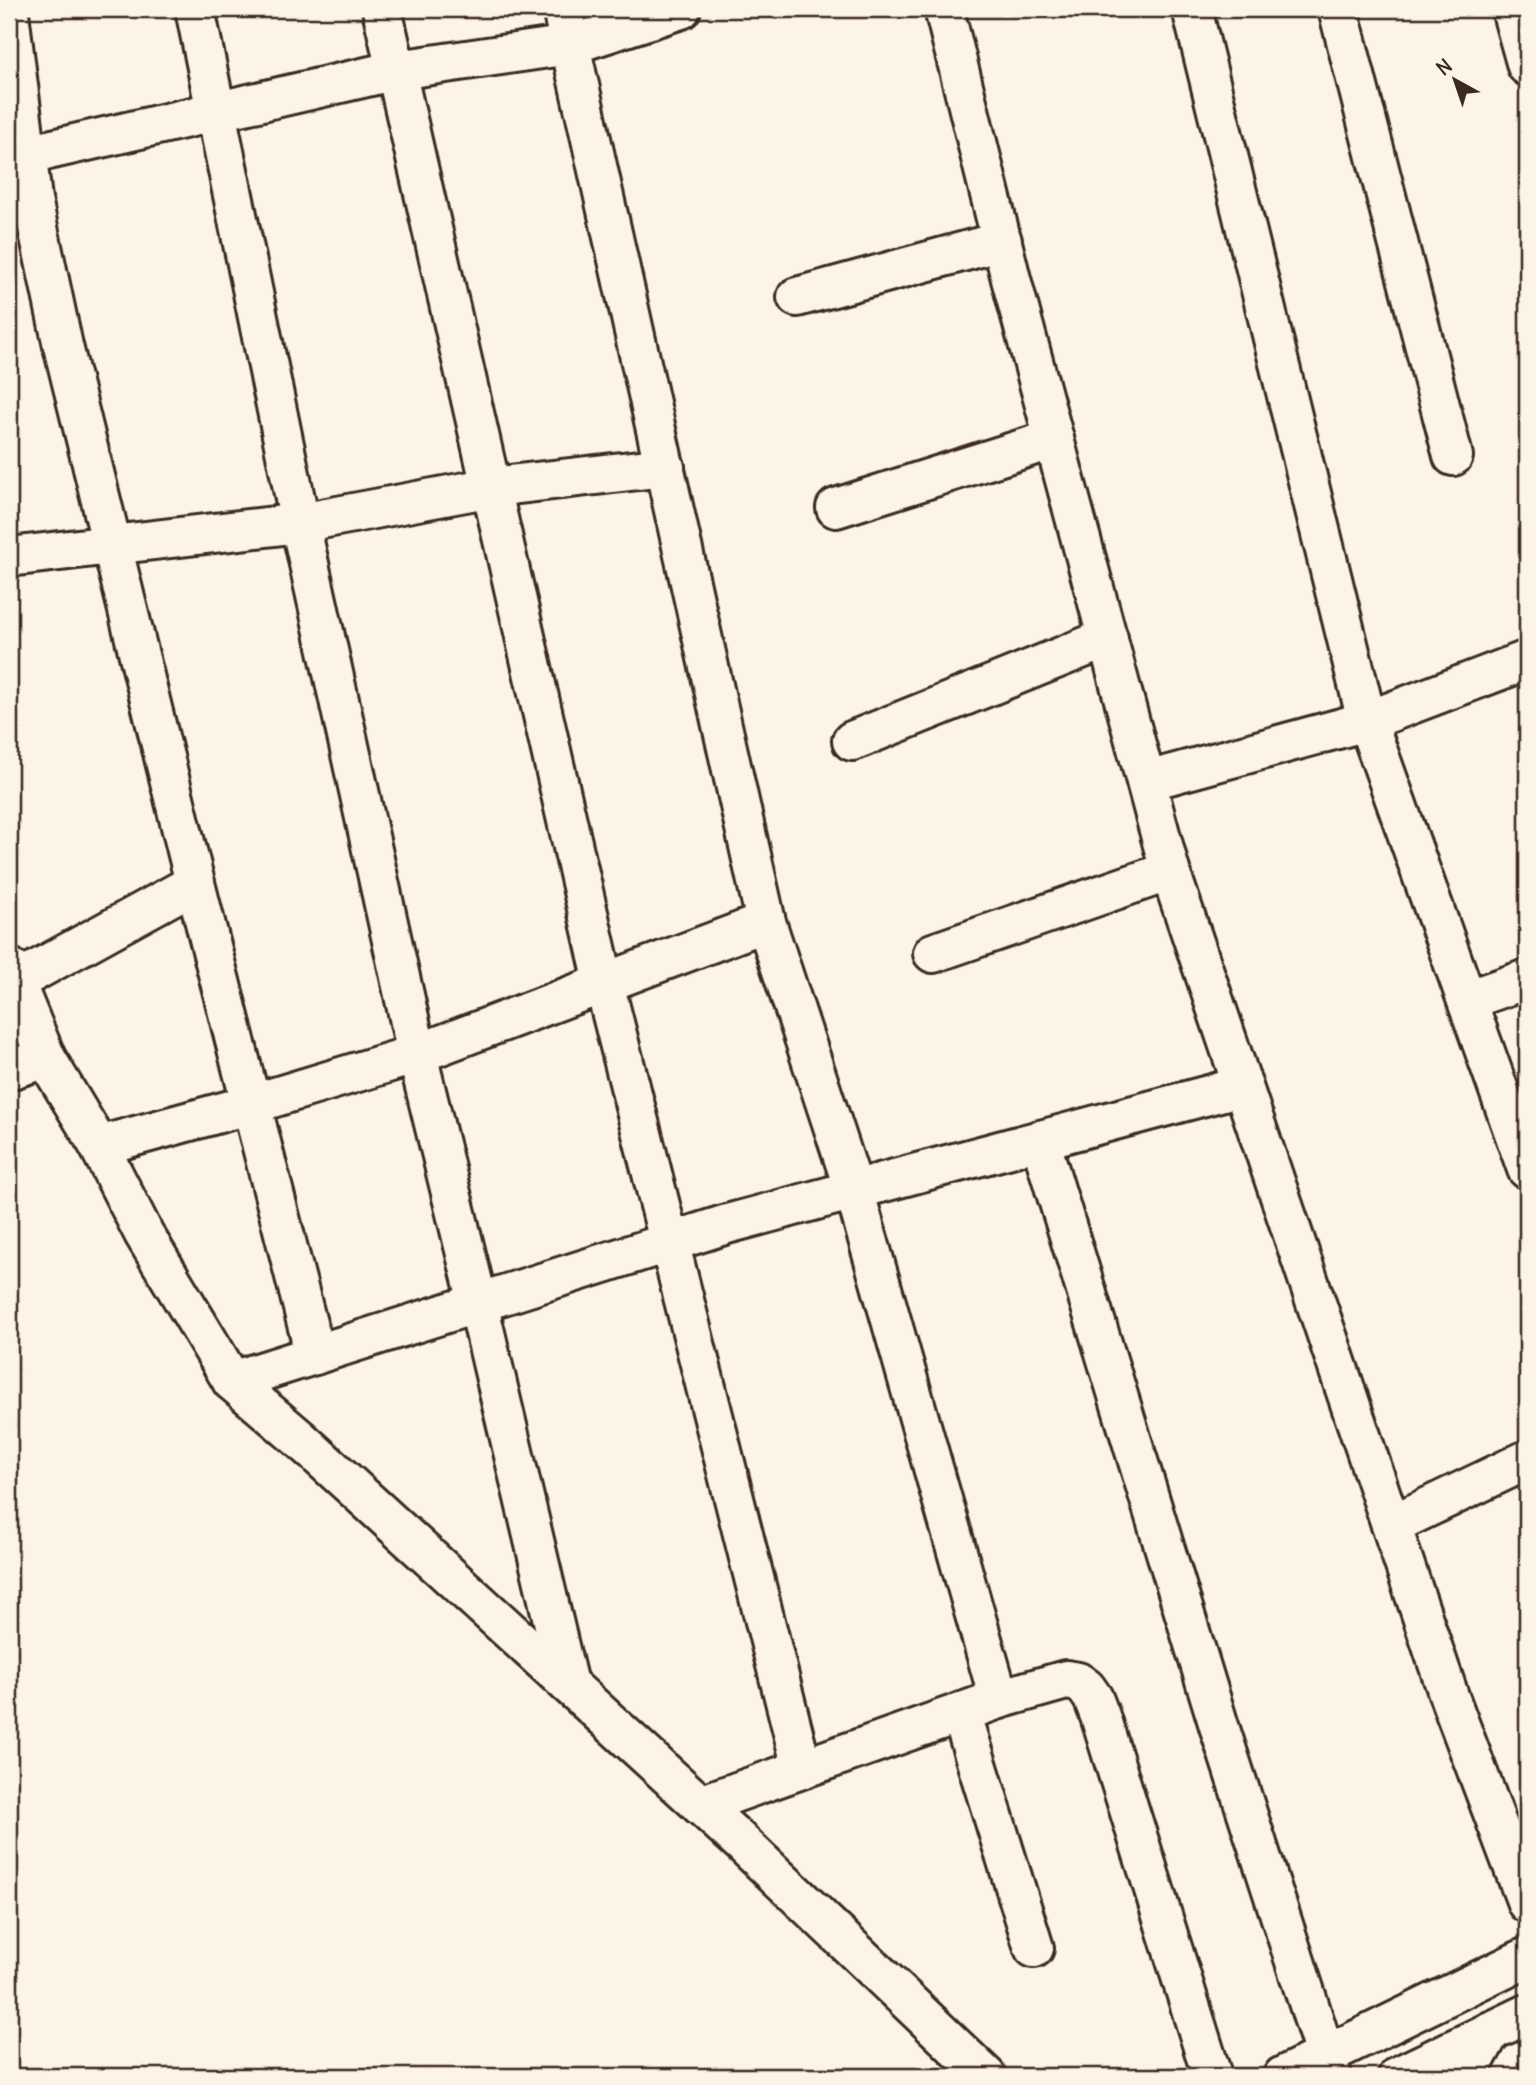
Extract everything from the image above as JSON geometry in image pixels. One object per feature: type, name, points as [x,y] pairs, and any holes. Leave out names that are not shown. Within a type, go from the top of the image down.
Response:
[{"type":"main road","points":[[195,9],[300,523],[417,1054],[568,1684]]},
{"type":"main road","points":[[382,9],[604,984],[802,1768]]},
{"type":"main road","points":[[562,9],[766,922],[854,1190],[999,1699]]},
{"type":"main road","points":[[18,157],[397,70],[570,46],[681,9]]},
{"type":"main road","points":[[944,9],[1002,241],[1170,871],[1450,1699],[1527,1903]]},
{"type":"main road","points":[[1192,9],[1367,721],[1467,1000],[1515,1099],[1527,1169]]},
{"type":"main road","points":[[1338,9],[1453,456]]},
{"type":"main road","points":[[9,13],[18,157],[33,199],[63,346],[195,883],[316,1355]]},
{"type":"main road","points":[[1518,15],[1527,66]]},
{"type":"main road","points":[[797,297],[1002,241]]},
{"type":"main road","points":[[836,508],[1054,439]]},
{"type":"main road","points":[[9,557],[300,523],[492,487],[665,467]]},
{"type":"main road","points":[[852,741],[1108,638]]},
{"type":"main road","points":[[1147,781],[1367,721],[1527,660]]},
{"type":"main road","points":[[933,953],[1170,871]]},
{"type":"main road","points":[[195,883],[12,975],[46,1058],[99,1146],[144,1234],[232,1381],[301,1440],[742,1843],[986,2076]]},
{"type":"main road","points":[[99,1146],[252,1104],[417,1054],[766,922]]},
{"type":"main road","points":[[1467,1000],[1527,979]]},
{"type":"main road","points":[[9,1070],[46,1058]]},
{"type":"main road","points":[[232,1381],[727,1224],[1242,1086]]},
{"type":"main road","points":[[1040,1140],[1219,1726],[1328,2066]]},
{"type":"main road","points":[[1391,1525],[1527,1460]]},
{"type":"main road","points":[[700,1805],[999,1699],[1066,1680],[1078,1682],[1093,1698],[1212,2076]]},
{"type":"main road","points":[[961,1712],[1034,1948]]},
{"type":"main road","points":[[1283,2076],[1328,2066],[1527,1957]]},
{"type":"main road","points":[[1398,2076],[1527,2014]]},
{"type":"main road","points":[[1466,2076],[1491,2031]]}]
